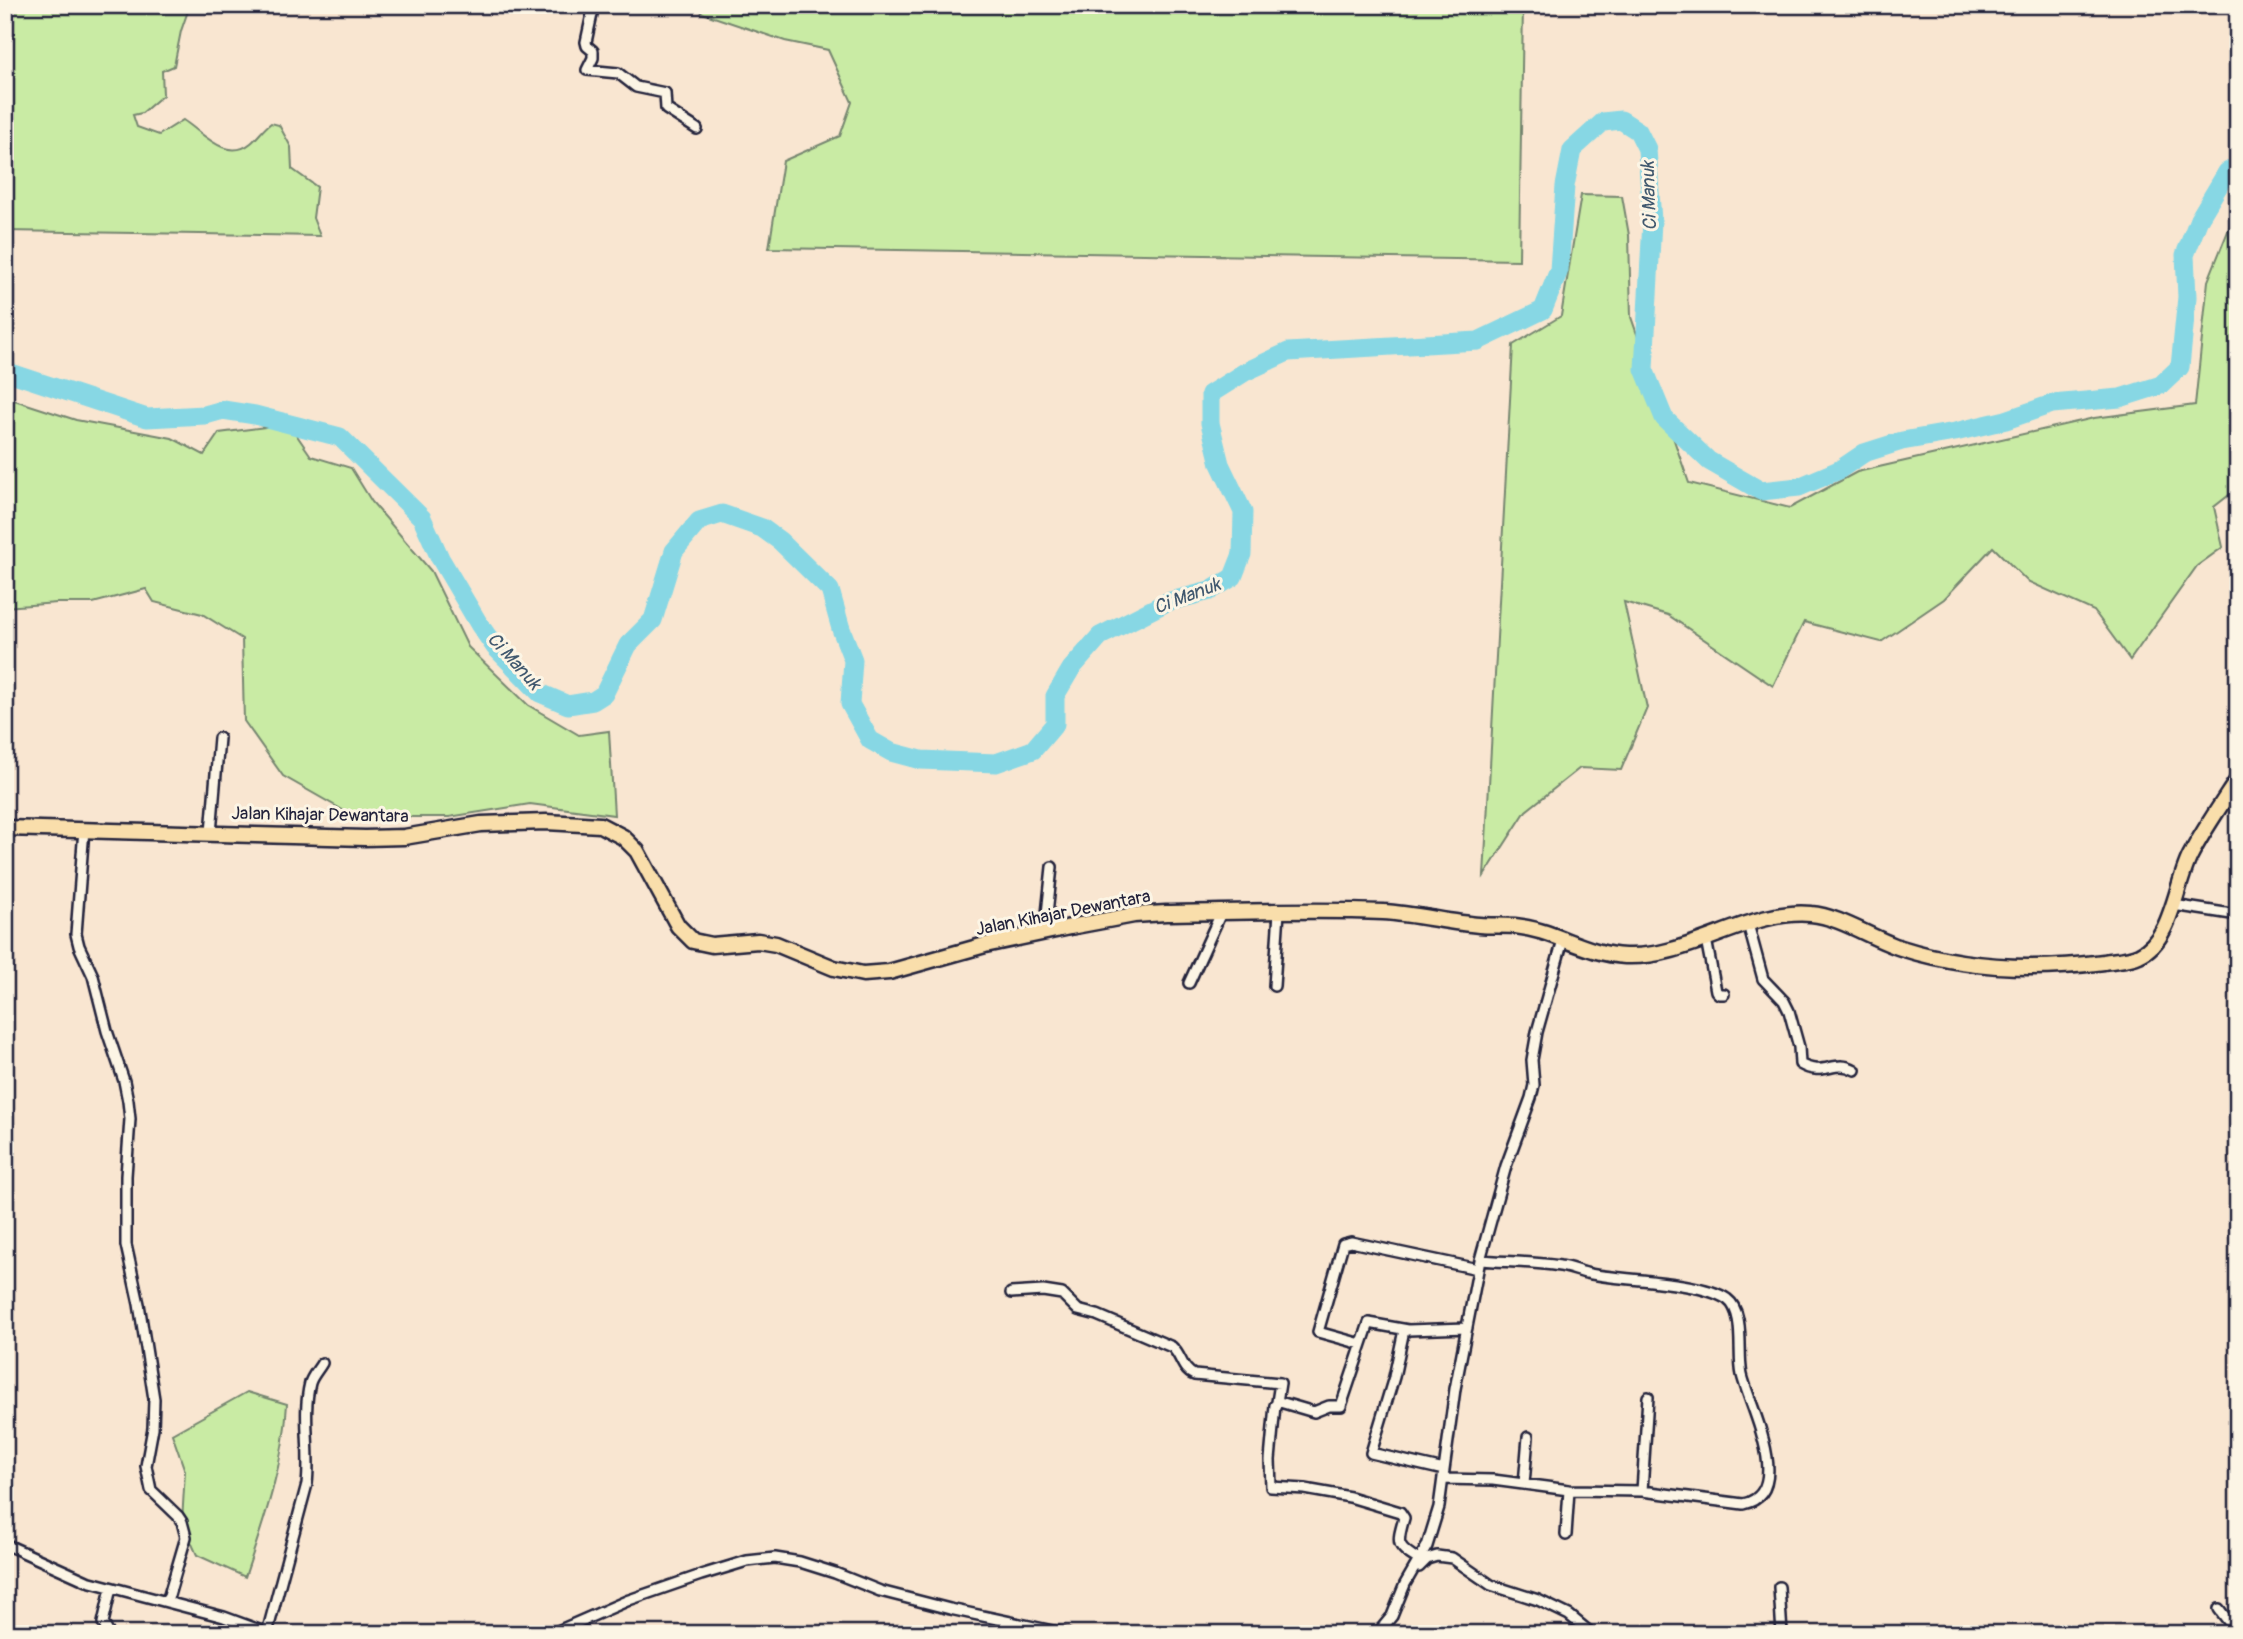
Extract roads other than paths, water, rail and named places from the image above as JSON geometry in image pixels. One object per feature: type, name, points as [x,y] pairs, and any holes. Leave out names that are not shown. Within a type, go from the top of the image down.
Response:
[{"type":"main road","name":"Jalan Kihajar Dewantara","points":[[5,828],[387,838],[481,824],[546,822],[600,825],[623,837],[637,851],[678,926],[693,941],[712,945],[758,941],[776,944],[812,960],[852,972],[889,972],[985,945],[1134,915],[1279,912],[1387,912],[1479,925],[1527,928],[1552,934],[1592,951],[1625,956],[1656,954],[1748,924],[1791,914],[1814,914],[1829,917],[1874,938],[1919,953],[1979,965],[2043,968],[2104,962],[2140,955],[2158,940],[2188,860],[2238,779]]},
{"type":"street","points":[[594,5],[586,42],[593,51],[593,57],[587,70],[618,73],[636,87],[665,93],[666,109],[696,129]]},
{"type":"street","points":[[211,833],[219,738]]},
{"type":"street","points":[[85,830],[76,934],[93,976],[128,1101],[130,1119],[126,1176],[126,1244],[144,1330],[154,1399],[153,1428],[146,1466],[151,1490],[178,1516],[186,1537],[167,1602]]},
{"type":"street","points":[[1050,932],[1047,914],[1052,867]]},
{"type":"street","points":[[2173,905],[2238,915]]},
{"type":"street","points":[[1274,986],[1279,912]]},
{"type":"street","points":[[1189,983],[1221,913]]},
{"type":"street","points":[[1748,924],[1763,979],[1784,1001],[1789,1011],[1800,1064],[1818,1070],[1836,1065],[1855,1070]]},
{"type":"street","points":[[1706,939],[1716,991],[1724,994]]},
{"type":"street","points":[[1377,1634],[1392,1616],[1405,1584],[1427,1546],[1440,1507],[1455,1389],[1479,1264],[1506,1166],[1531,1098],[1534,1085],[1532,1060],[1537,1032],[1563,940]]},
{"type":"street","points":[[1361,1344],[1318,1332],[1343,1244],[1349,1242],[1479,1264],[1562,1266],[1589,1274],[1693,1287],[1716,1293],[1734,1306],[1738,1314],[1739,1359],[1768,1458],[1768,1479],[1758,1497],[1743,1504],[1642,1491],[1569,1490],[1443,1475],[1371,1453],[1394,1377],[1404,1329]]},
{"type":"street","points":[[1011,1293],[1062,1294],[1078,1310],[1097,1315],[1172,1347],[1187,1372],[1194,1376],[1280,1383],[1270,1460],[1270,1487],[1305,1489],[1350,1497],[1399,1512],[1404,1518],[1399,1544],[1405,1552],[1419,1560]]},
{"type":"street","points":[[1277,1402],[1314,1412],[1329,1406],[1341,1406],[1369,1322],[1404,1329],[1468,1328]]},
{"type":"street","points":[[5,1544],[86,1581],[167,1602],[243,1629],[269,1633],[307,1484],[310,1384],[321,1363]]},
{"type":"street","points":[[1642,1491],[1648,1397]]},
{"type":"street","points":[[1524,1484],[1528,1437]]},
{"type":"street","points":[[1566,1535],[1569,1490]]},
{"type":"street","points":[[1405,1584],[1427,1559],[1443,1556],[1452,1558],[1491,1585],[1538,1600],[1569,1615],[1592,1634]]},
{"type":"street","points":[[551,1634],[629,1600],[689,1579],[747,1561],[775,1558],[800,1562],[892,1594],[1067,1634]]},
{"type":"street","points":[[1779,1587],[1782,1634]]},
{"type":"street","points":[[109,1634],[103,1623],[111,1588]]},
{"type":"street","points":[[2219,1609],[2238,1634]]},
{"type":"waterway","name":"Ci Manuk","points":[[5,371],[147,418],[205,415],[223,410],[255,415],[340,437],[422,518],[440,558],[495,647],[540,693],[568,705],[593,701],[604,694],[628,645],[653,620],[674,551],[699,521],[722,514],[762,528],[780,541],[830,590],[853,660],[850,704],[870,740],[891,752],[921,760],[996,763],[1033,750],[1055,724],[1055,696],[1071,669],[1100,636],[1167,602],[1210,591],[1233,577],[1242,554],[1243,512],[1220,464],[1210,423],[1210,394],[1245,372],[1288,352],[1478,341],[1543,310],[1559,270],[1565,186],[1572,150],[1603,122],[1621,120],[1638,131],[1647,149],[1652,221],[1644,369],[1664,418],[1709,461],[1761,491],[1799,487],[1839,470],[1864,453],[1902,441],[2006,420],[2052,404],[2120,398],[2161,385],[2180,367],[2187,297],[2185,255],[2199,219],[2227,172],[2238,166]]}]
